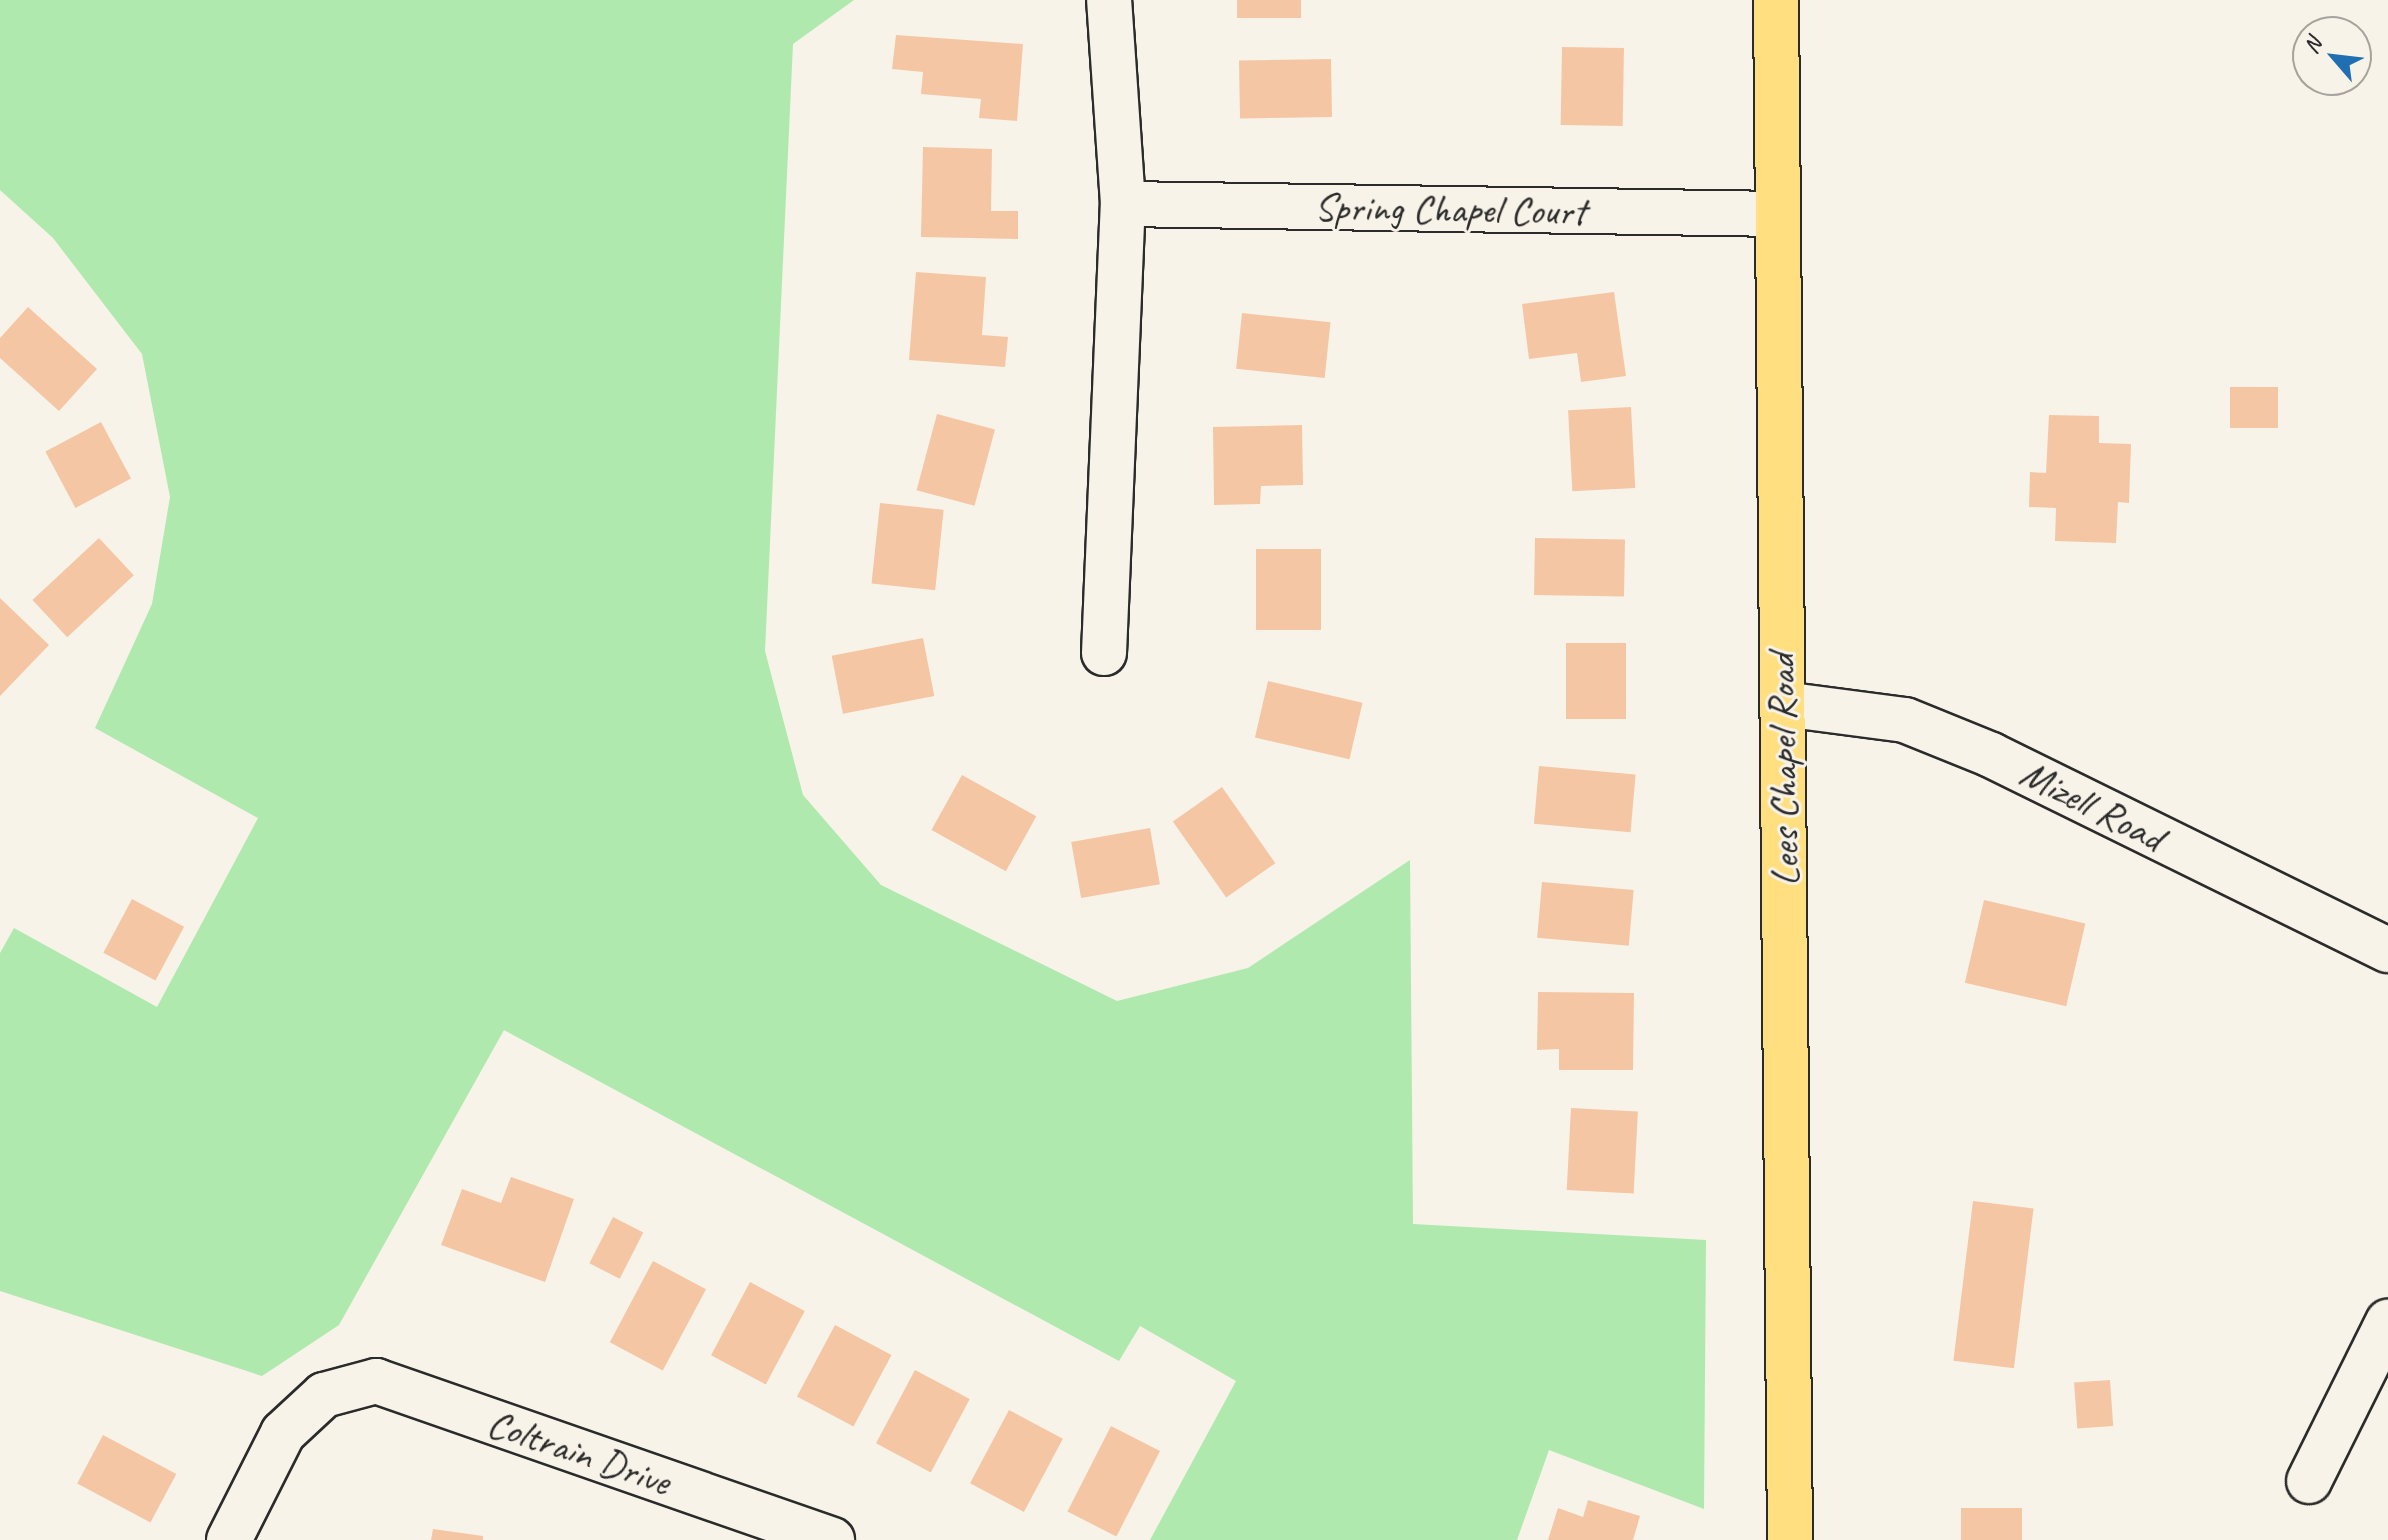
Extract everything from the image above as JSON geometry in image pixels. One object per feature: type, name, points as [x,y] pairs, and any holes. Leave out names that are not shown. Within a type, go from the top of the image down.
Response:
[{"type":"main road","name":"Lees Chapel Road","points":[[1776,0],[1790,1540]]},
{"type":"street","points":[[1104,653],[1123,204],[1109,0]]},
{"type":"street","name":"Spring Chapel Court","points":[[1123,204],[1778,214]]},
{"type":"street","name":"Mizell Road","points":[[1783,704],[1905,720],[1991,755],[2388,950]]},
{"type":"street","points":[[2309,1481],[2388,1322]]},
{"type":"street","name":"Coltrain Drive","points":[[229,1540],[283,1433],[324,1395],[376,1381],[832,1540]]},
{"type":"green space","points":[[0,0],[854,0],[793,44],[765,651],[803,795],[881,885],[1117,1001],[1248,968],[1410,860],[1413,1224],[1706,1240],[1704,1509],[1549,1450],[1517,1540],[1150,1540],[1236,1381],[1140,1326],[1119,1361],[504,1030],[339,1325],[262,1376],[0,1291],[0,953],[14,928],[157,1007],[258,818],[95,728],[152,604],[170,497],[142,354],[53,238],[0,190]]},
{"type":"building","points":[[1237,0],[1301,0],[1301,18],[1237,18]]},
{"type":"building","points":[[896,35],[1023,44],[1017,121],[979,118],[981,99],[921,94],[923,72],[892,69]]},
{"type":"building","points":[[1562,47],[1624,48],[1623,126],[1561,125]]},
{"type":"building","points":[[1331,59],[1332,117],[1240,119],[1239,61]]},
{"type":"building","points":[[923,147],[992,149],[991,211],[1018,211],[1018,239],[921,237]]},
{"type":"building","points":[[916,272],[986,277],[982,335],[1008,337],[1005,367],[909,360]]},
{"type":"building","points":[[1614,292],[1626,376],[1581,382],[1577,353],[1529,359],[1522,304]]},
{"type":"building","points":[[28,307],[97,369],[59,411],[0,358],[0,338]]},
{"type":"building","points":[[1242,313],[1331,322],[1325,378],[1236,369]]},
{"type":"building","points":[[2230,387],[2278,387],[2278,428],[2230,428]]},
{"type":"building","points":[[1631,407],[1635,488],[1572,491],[1568,410]]},
{"type":"building","points":[[937,414],[995,430],[975,506],[917,490]]},
{"type":"building","points":[[2049,415],[2099,416],[2099,443],[2131,444],[2129,503],[2118,502],[2116,543],[2055,541],[2056,508],[2029,507],[2030,472],[2046,473]]},
{"type":"building","points":[[101,422],[131,479],[75,508],[45,452]]},
{"type":"building","points":[[1302,425],[1303,485],[1261,486],[1260,504],[1214,505],[1213,427]]},
{"type":"building","points":[[880,503],[944,510],[935,590],[872,584]]},
{"type":"building","points":[[99,538],[134,575],[67,637],[32,600]]},
{"type":"building","points":[[1535,538],[1625,540],[1624,597],[1534,595]]},
{"type":"building","points":[[1256,549],[1321,549],[1321,630],[1256,630]]},
{"type":"building","points":[[0,598],[49,645],[0,696]]},
{"type":"building","points":[[923,638],[934,696],[843,714],[832,656]]},
{"type":"building","points":[[1566,643],[1626,643],[1626,719],[1566,719]]},
{"type":"building","points":[[1268,681],[1363,703],[1349,759],[1255,738]]},
{"type":"building","points":[[1539,766],[1636,774],[1631,832],[1534,824]]},
{"type":"building","points":[[962,775],[1036,816],[1006,871],[931,830]]},
{"type":"building","points":[[1222,787],[1275,863],[1226,898],[1173,821]]},
{"type":"building","points":[[1150,828],[1160,884],[1081,898],[1071,842]]},
{"type":"building","points":[[1542,882],[1634,890],[1629,946],[1537,938]]},
{"type":"building","points":[[132,899],[184,927],[155,981],[103,953]]},
{"type":"building","points":[[1984,900],[2085,923],[2066,1006],[1965,983]]},
{"type":"building","points":[[1538,992],[1634,993],[1633,1070],[1559,1070],[1559,1049],[1537,1050]]},
{"type":"building","points":[[1571,1108],[1638,1112],[1634,1193],[1567,1190]]},
{"type":"building","points":[[511,1177],[574,1199],[545,1282],[441,1245],[462,1189],[501,1203]]},
{"type":"building","points":[[1973,1201],[2034,1208],[2014,1368],[1953,1361]]},
{"type":"building","points":[[613,1217],[643,1232],[620,1279],[589,1263]]},
{"type":"building","points":[[653,1261],[706,1289],[663,1370],[610,1342]]},
{"type":"building","points":[[750,1282],[805,1311],[766,1384],[711,1355]]},
{"type":"building","points":[[835,1325],[892,1355],[853,1427],[797,1397]]},
{"type":"building","points":[[915,1370],[970,1399],[931,1472],[876,1443]]},
{"type":"building","points":[[2110,1380],[2113,1426],[2077,1428],[2074,1383]]},
{"type":"building","points":[[1009,1410],[1063,1439],[1024,1512],[970,1483]]},
{"type":"building","points":[[1111,1426],[1160,1451],[1116,1537],[1067,1512]]},
{"type":"building","points":[[103,1435],[176,1474],[150,1523],[77,1484]]},
{"type":"building","points":[[1588,1500],[1640,1516],[1633,1540],[1548,1540],[1558,1508],[1583,1517]]},
{"type":"building","points":[[1961,1508],[2022,1508],[2022,1540],[1961,1540]]},
{"type":"building","points":[[433,1529],[483,1536],[483,1540],[431,1540]]}]
